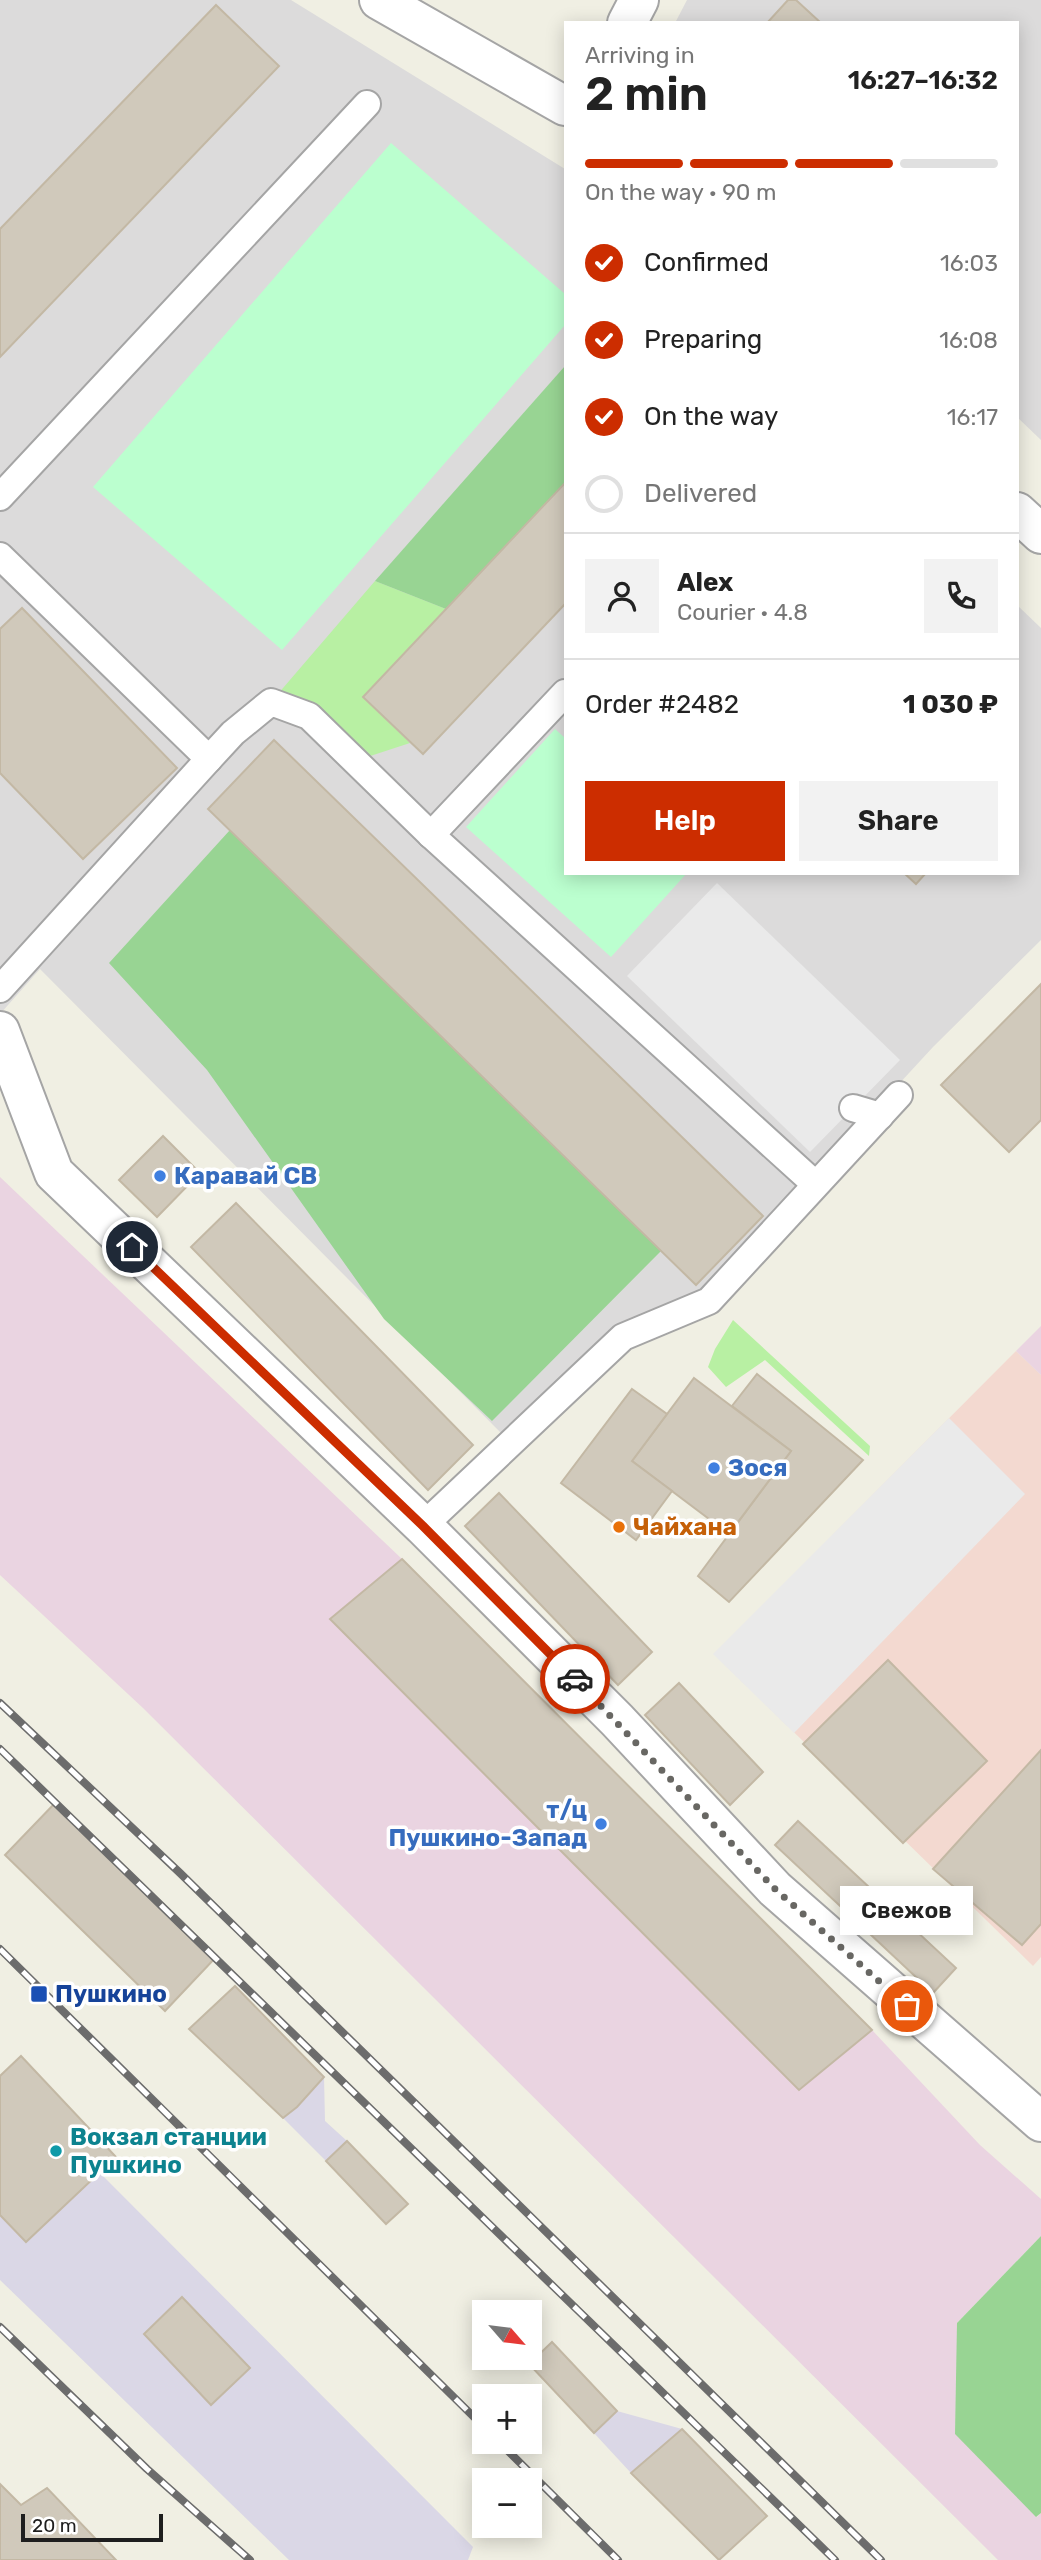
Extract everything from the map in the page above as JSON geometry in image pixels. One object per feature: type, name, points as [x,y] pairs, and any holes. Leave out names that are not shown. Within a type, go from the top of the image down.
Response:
[{"type":"street","points":[[379,0],[564,105]]},
{"type":"street","points":[[628,21],[639,0]]},
{"type":"street","points":[[1019,514],[1041,534]]},
{"type":"street","points":[[0,1031],[54,1173],[423,1526],[617,1720],[775,1889],[1041,2122]]},
{"type":"lane","points":[[0,497],[367,104]]},
{"type":"lane","points":[[0,556],[209,758]]},
{"type":"lane","points":[[432,835],[564,695]]},
{"type":"lane","points":[[0,989],[209,758],[233,733],[271,702],[309,716],[432,835],[815,1184]]},
{"type":"lane","points":[[423,1526],[623,1337],[709,1301],[899,1095]]},
{"type":"lane","points":[[853,1108],[880,1116]]},
{"type":"shaded area","points":[[0,0],[291,0],[564,168],[564,875],[1019,875],[1019,607],[1041,628],[1041,940],[933,1047],[707,1292],[507,1439],[40,969],[0,1014]]},
{"type":"shaded area","points":[[687,0],[1041,0],[1041,440],[1019,419],[1019,21],[676,21]]},
{"type":"shaded area","points":[[717,883],[900,1060],[810,1152],[627,976]]},
{"type":"shaded area","points":[[0,1177],[402,1559],[872,2030],[980,2145],[1041,2199],[1041,2236],[957,2323],[1037,2517],[1041,2513],[1041,2560],[998,2560],[143,1708],[0,1575]]},
{"type":"shaded area","points":[[1041,1326],[1041,1375],[1016,1351]]},
{"type":"shaded area","points":[[1016,1351],[1041,1375],[1041,1957],[1033,1966],[714,1654]]},
{"type":"shaded area","points":[[949,1418],[1025,1494],[794,1733],[713,1654]]},
{"type":"shaded area","points":[[324,2077],[325,2121],[347,2141],[326,2161],[283,2118],[297,2107]]},
{"type":"shaded area","points":[[99,2172],[473,2547],[468,2560],[289,2560],[0,2280],[0,2215],[26,2242]],"holes":[[[182,2297],[249,2368],[211,2404],[144,2334]]]},
{"type":"shaded area","points":[[617,2411],[682,2429],[631,2473],[594,2433]]},
{"type":"green space","points":[[391,143],[564,293],[564,326],[282,650],[93,487]]},
{"type":"green space","points":[[564,367],[564,484],[446,609],[375,581]]},
{"type":"green space","points":[[375,581],[446,609],[363,697],[410,743],[355,761],[271,702]]},
{"type":"green space","points":[[555,729],[564,737],[564,875],[685,875],[611,957],[466,827]]},
{"type":"green space","points":[[230,830],[661,1251],[492,1421],[384,1319],[207,1070],[109,963]]},
{"type":"green space","points":[[733,1320],[870,1446],[869,1456],[765,1360],[726,1387],[708,1367],[715,1349]]},
{"type":"green space","points":[[1041,2236],[1041,2513],[1036,2517],[955,2434],[957,2323]]},
{"type":"building","points":[[788,0],[796,0],[819,21],[769,21]]},
{"type":"building","points":[[216,5],[279,66],[0,357],[0,229]]},
{"type":"building","points":[[564,484],[564,605],[423,754],[363,697]]},
{"type":"building","points":[[22,608],[177,768],[83,859],[0,773],[0,629]]},
{"type":"building","points":[[274,740],[763,1216],[696,1285],[208,809]]},
{"type":"building","points":[[906,875],[924,875],[916,884]]},
{"type":"building","points":[[1041,984],[1041,1120],[1009,1152],[941,1085]]},
{"type":"building","name":"Каравай СВ","points":[[163,1136],[200,1173],[157,1217],[119,1180]]},
{"type":"building","points":[[236,1203],[473,1445],[428,1490],[191,1247]]},
{"type":"building","points":[[757,1374],[863,1460],[729,1602],[698,1576],[791,1451],[732,1406]]},
{"type":"building","points":[[694,1378],[791,1451],[729,1534],[632,1461]]},
{"type":"building","points":[[632,1389],[667,1414],[632,1461],[672,1491],[636,1540],[561,1483]]},
{"type":"building","points":[[499,1493],[652,1652],[618,1685],[465,1526]]},
{"type":"building","name":"т/ц Пушкино-Запад","points":[[402,1559],[872,2030],[799,2090],[330,1619]]},
{"type":"building","points":[[888,1660],[987,1761],[903,1843],[803,1744]]},
{"type":"building","points":[[679,1683],[763,1772],[730,1805],[645,1715]]},
{"type":"building","points":[[1041,1750],[1041,1924],[1022,1945],[933,1869]]},
{"type":"building","points":[[57,1801],[217,1956],[165,2011],[5,1855]]},
{"type":"building","points":[[798,1821],[956,1968],[933,1993],[775,1845]]},
{"type":"building","points":[[235,1986],[324,2077],[297,2107],[283,2118],[189,2029]]},
{"type":"building","name":"Вокзал станции Пушкино","points":[[21,2056],[116,2157],[26,2242],[0,2215],[0,2076]]},
{"type":"building","points":[[347,2141],[408,2204],[386,2224],[326,2161]]},
{"type":"building","points":[[182,2297],[250,2368],[211,2405],[144,2334]]},
{"type":"building","points":[[552,2342],[617,2411],[594,2433],[535,2370],[542,2370],[542,2352]]},
{"type":"building","points":[[682,2429],[767,2516],[719,2560],[631,2473]]},
{"type":"building","points":[[0,2484],[21,2505],[47,2488],[116,2560],[0,2560]]},
{"type":"railway","points":[[0,1703],[180,1873],[881,2560]]},
{"type":"railway","points":[[0,1749],[835,2560]]},
{"type":"railway","points":[[0,1949],[472,2415]]},
{"type":"railway","points":[[0,2327],[147,2469],[250,2560]]},
{"type":"railway","points":[[511,2454],[618,2560]]},
{"type":"way so far","points":[[575,1679],[617,1720],[775,1889],[907,2006]]},
{"type":"place","name":"Каравай СВ","points":[[160,1176]]},
{"type":"place","name":"Зося","points":[[714,1468]]},
{"type":"place","name":"Чайхана","points":[[619,1527]]},
{"type":"place","name":"т/ц Пушкино-Запад","points":[[601,1824]]},
{"type":"place","name":"Пушкино","points":[[39,1994]]},
{"type":"place","name":"Свежов","points":[[907,2006]]},
{"type":"place","name":"Вокзал станции Пушкино","points":[[56,2151]]},
{"type":"route","points":[[132,1247],[423,1526],[575,1679]]}]
